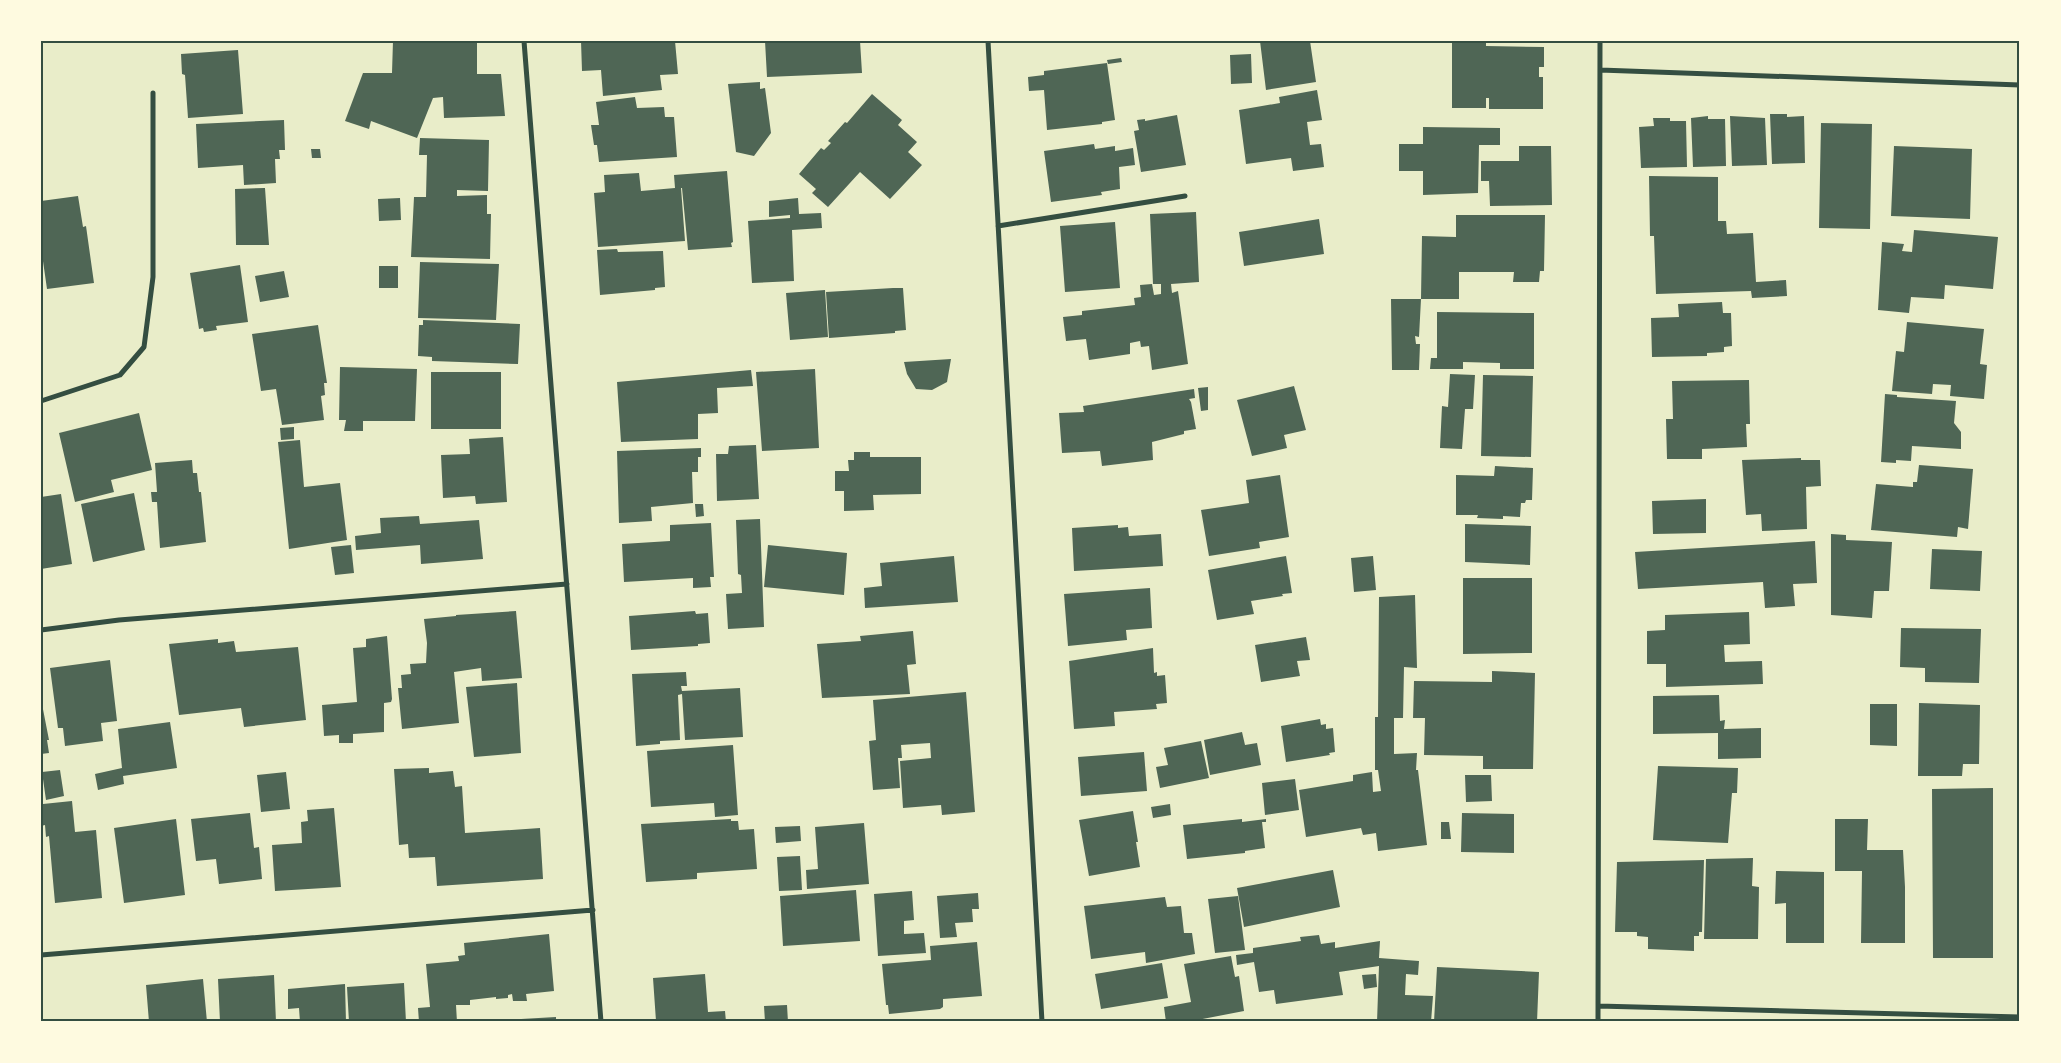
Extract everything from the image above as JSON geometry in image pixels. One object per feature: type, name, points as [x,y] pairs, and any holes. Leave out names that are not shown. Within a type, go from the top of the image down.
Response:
[{"type":"street","points":[[524,41],[602,1022]]},
{"type":"street","points":[[988,41],[1042,1022]]},
{"type":"street","points":[[1598,1022],[1600,41]]},
{"type":"street","points":[[1600,70],[2020,85]]},
{"type":"street","points":[[41,401],[120,374],[144,347],[153,277],[153,93]]},
{"type":"street","points":[[998,226],[1186,196]]},
{"type":"street","points":[[41,630],[119,620],[567,584]]},
{"type":"street","points":[[41,954],[593,910]]},
{"type":"street","points":[[1598,1006],[2020,1017]]},
{"type":"building","points":[[393,41],[477,41],[477,74],[501,74],[505,116],[444,118],[443,97],[433,98],[417,138],[371,121],[369,129],[345,121],[363,73],[392,73]]},
{"type":"building","points":[[581,41],[675,41],[678,74],[660,75],[662,90],[603,96],[601,70],[582,71]]},
{"type":"building","points":[[765,41],[860,41],[862,73],[767,77]]},
{"type":"building","points":[[1260,41],[1310,41],[1316,82],[1266,90]]},
{"type":"building","points":[[1452,41],[1486,41],[1486,46],[1544,47],[1544,67],[1539,67],[1539,77],[1543,77],[1543,109],[1489,109],[1489,98],[1486,98],[1486,108],[1452,108]]},
{"type":"building","points":[[238,50],[243,114],[188,118],[185,75],[182,74],[181,54]]},
{"type":"building","points":[[1251,54],[1252,83],[1231,84],[1230,55]]},
{"type":"building","points":[[1121,58],[1122,62],[1108,64],[1107,60]]},
{"type":"building","points":[[1107,63],[1115,120],[1102,122],[1102,124],[1047,130],[1044,90],[1029,91],[1028,77],[1044,75],[1044,71]]},
{"type":"building","points":[[760,82],[760,89],[765,88],[771,133],[754,156],[736,152],[728,84]]},
{"type":"building","points":[[1317,90],[1322,120],[1307,122],[1310,145],[1321,144],[1324,167],[1293,171],[1291,158],[1246,164],[1239,110],[1280,103],[1279,97]]},
{"type":"building","points":[[872,94],[902,120],[898,125],[917,142],[908,152],[922,165],[890,199],[860,172],[828,207],[812,193],[816,189],[799,174],[821,148],[824,150],[831,143],[828,141],[845,122],[847,123]]},
{"type":"building","points":[[635,97],[637,108],[664,107],[665,117],[674,117],[677,157],[599,162],[597,145],[594,145],[591,125],[599,125],[596,102]]},
{"type":"building","points":[[1770,114],[1787,114],[1787,117],[1804,116],[1805,163],[1772,164]]},
{"type":"building","points":[[1177,115],[1186,165],[1141,172],[1134,131],[1139,130],[1137,120],[1145,119],[1145,121]]},
{"type":"building","points":[[1708,116],[1708,119],[1725,119],[1726,166],[1693,167],[1691,118]]},
{"type":"building","points":[[1730,116],[1765,118],[1767,165],[1732,166]]},
{"type":"building","points":[[1653,118],[1670,118],[1670,121],[1686,121],[1687,167],[1641,168],[1639,127],[1654,126]]},
{"type":"building","points":[[284,120],[285,150],[279,150],[280,159],[275,159],[276,183],[244,185],[243,165],[198,168],[196,124]]},
{"type":"building","points":[[1821,123],[1872,124],[1870,229],[1819,228]]},
{"type":"building","points":[[1423,127],[1500,128],[1500,145],[1479,145],[1478,193],[1423,195],[1423,171],[1399,171],[1399,144],[1423,144]]},
{"type":"building","points":[[420,138],[489,140],[488,191],[457,190],[457,196],[487,195],[487,214],[491,214],[490,259],[411,257],[414,197],[426,197],[427,155],[419,155]]},
{"type":"building","points":[[1094,144],[1095,149],[1115,146],[1115,151],[1133,148],[1135,165],[1119,167],[1120,189],[1101,192],[1102,195],[1051,202],[1044,151]]},
{"type":"building","points":[[1519,146],[1551,146],[1552,205],[1490,206],[1489,181],[1481,181],[1481,161],[1519,161]]},
{"type":"building","points":[[1894,146],[1972,149],[1970,219],[1891,216]]},
{"type":"building","points":[[311,149],[320,149],[321,158],[312,158]]},
{"type":"building","points":[[727,171],[732,247],[688,250],[681,188],[685,241],[598,247],[594,193],[605,192],[604,175],[639,173],[641,191],[675,188],[674,175]]},
{"type":"building","points":[[1649,176],[1718,177],[1718,221],[1726,221],[1727,234],[1753,233],[1756,282],[1786,280],[1787,296],[1752,298],[1751,291],[1656,294],[1654,236],[1650,236]]},
{"type":"building","points":[[265,188],[269,245],[236,245],[235,189]]},
{"type":"building","points":[[78,196],[83,227],[86,226],[94,283],[47,289],[41,247],[41,201]]},
{"type":"building","points":[[400,198],[401,220],[379,221],[378,199]]},
{"type":"building","points":[[798,198],[799,214],[821,213],[822,228],[792,230],[794,281],[752,283],[748,221],[790,218],[790,215],[769,217],[769,201]]},
{"type":"building","points":[[1196,212],[1199,282],[1171,284],[1172,293],[1178,291],[1188,364],[1152,370],[1149,346],[1141,347],[1140,341],[1130,343],[1130,354],[1089,360],[1086,339],[1066,341],[1063,317],[1082,315],[1082,311],[1135,305],[1134,298],[1141,297],[1140,285],[1152,284],[1154,295],[1161,294],[1161,284],[1153,284],[1150,214]]},
{"type":"building","points":[[1456,215],[1545,215],[1544,271],[1540,271],[1539,282],[1513,282],[1514,272],[1459,272],[1459,299],[1421,299],[1422,236],[1456,237]]},
{"type":"building","points":[[1319,219],[1324,254],[1244,266],[1239,232]]},
{"type":"building","points":[[1115,222],[1120,288],[1065,292],[1060,226]]},
{"type":"building","points":[[1914,230],[1998,237],[1993,289],[1945,285],[1944,299],[1911,297],[1909,313],[1878,310],[1882,242],[1904,244],[1902,251],[1912,252]]},
{"type":"building","points":[[617,249],[618,252],[663,251],[665,287],[655,288],[655,290],[600,295],[597,250]]},
{"type":"building","points":[[420,262],[499,264],[496,320],[418,318]]},
{"type":"building","points":[[240,265],[248,322],[216,326],[217,330],[204,332],[203,328],[199,329],[190,273]]},
{"type":"building","points":[[379,266],[398,266],[398,288],[379,288]]},
{"type":"building","points":[[284,271],[289,297],[260,302],[255,276]]},
{"type":"building","points":[[903,288],[906,330],[895,331],[895,333],[829,338],[826,292]]},
{"type":"building","points":[[825,290],[828,337],[790,340],[786,293]]},
{"type":"building","points":[[1391,299],[1421,299],[1419,337],[1415,336],[1416,344],[1420,344],[1419,370],[1392,370]]},
{"type":"building","points":[[1722,302],[1723,313],[1731,313],[1732,346],[1724,347],[1724,352],[1707,353],[1707,356],[1652,357],[1651,318],[1679,317],[1678,304]]},
{"type":"building","points":[[1437,312],[1534,313],[1534,369],[1500,369],[1500,363],[1463,362],[1463,369],[1430,369],[1431,358],[1437,358]]},
{"type":"building","points":[[423,320],[520,324],[518,364],[432,361],[432,357],[418,356],[419,325],[423,325]]},
{"type":"building","points":[[1907,322],[1984,329],[1980,364],[1987,365],[1984,399],[1950,396],[1951,385],[1933,384],[1932,394],[1892,391],[1896,351],[1904,352]]},
{"type":"building","points":[[318,325],[327,383],[324,383],[325,395],[321,396],[324,420],[282,425],[276,389],[261,391],[252,334]]},
{"type":"building","points":[[951,359],[947,382],[932,390],[916,389],[907,374],[904,362]]},
{"type":"building","points":[[340,367],[417,369],[415,421],[363,421],[363,431],[344,431],[346,420],[339,420]]},
{"type":"building","points":[[815,369],[819,448],[762,451],[756,372]]},
{"type":"building","points":[[751,370],[753,386],[717,388],[718,413],[698,414],[698,439],[621,442],[617,382]]},
{"type":"building","points":[[431,372],[501,372],[501,429],[431,429]]},
{"type":"building","points":[[1450,374],[1475,375],[1473,409],[1465,409],[1462,449],[1440,448],[1442,406],[1448,407]]},
{"type":"building","points":[[1483,375],[1533,376],[1531,457],[1481,456]]},
{"type":"building","points":[[1749,380],[1750,424],[1746,424],[1747,447],[1702,449],[1702,459],[1667,459],[1666,419],[1673,419],[1672,381]]},
{"type":"building","points":[[1294,386],[1306,430],[1284,435],[1287,448],[1252,456],[1237,400]]},
{"type":"building","points":[[1208,387],[1208,410],[1201,411],[1198,388]]},
{"type":"building","points":[[1194,389],[1195,398],[1189,399],[1196,429],[1152,442],[1153,460],[1102,466],[1100,451],[1062,453],[1059,413],[1084,412],[1083,406]]},
{"type":"building","points":[[1885,394],[1897,395],[1897,397],[1956,401],[1954,423],[1961,432],[1961,449],[1912,446],[1911,461],[1881,462]]},
{"type":"building","points":[[139,413],[152,470],[111,480],[114,492],[75,502],[59,433]]},
{"type":"building","points":[[294,427],[294,439],[281,440],[280,428]]},
{"type":"building","points":[[503,437],[507,502],[476,504],[475,496],[443,498],[441,455],[470,454],[469,439]]},
{"type":"building","points":[[300,440],[304,487],[340,483],[347,540],[289,549],[278,442]]},
{"type":"building","points":[[756,445],[759,499],[717,501],[716,454],[728,454],[729,446]]},
{"type":"building","points":[[701,448],[701,457],[698,457],[698,472],[692,472],[693,503],[651,507],[652,521],[619,523],[617,451]]},
{"type":"building","points":[[854,452],[870,452],[870,457],[921,457],[921,494],[873,495],[874,510],[844,511],[844,491],[835,491],[835,471],[849,471],[848,460],[854,460]]},
{"type":"building","points":[[1801,458],[1801,460],[1820,460],[1821,486],[1806,487],[1807,529],[1762,531],[1761,514],[1746,515],[1742,460]]},
{"type":"building","points":[[192,460],[193,473],[197,473],[199,492],[201,492],[206,542],[160,548],[157,502],[152,502],[151,492],[157,492],[155,463]]},
{"type":"building","points":[[1919,465],[1973,469],[1968,529],[1958,527],[1957,537],[1871,530],[1876,484],[1913,487],[1913,482],[1917,482]]},
{"type":"building","points":[[1495,466],[1533,468],[1532,500],[1526,500],[1525,503],[1521,503],[1520,517],[1503,516],[1503,519],[1477,518],[1478,515],[1456,515],[1456,475],[1494,476]]},
{"type":"building","points":[[1280,475],[1289,537],[1259,542],[1260,548],[1209,556],[1201,510],[1249,503],[1246,480]]},
{"type":"building","points":[[134,493],[145,550],[93,562],[81,504]]},
{"type":"building","points":[[61,494],[72,564],[41,569],[41,497]]},
{"type":"building","points":[[1706,499],[1706,533],[1653,534],[1652,501]]},
{"type":"building","points":[[695,504],[703,504],[704,516],[696,517]]},
{"type":"building","points":[[419,516],[420,524],[479,520],[483,559],[421,564],[420,545],[356,550],[355,536],[381,533],[380,518]]},
{"type":"building","points":[[760,519],[764,627],[728,629],[726,594],[742,593],[741,575],[738,574],[736,520]]},
{"type":"building","points":[[711,523],[714,577],[710,577],[711,587],[693,588],[693,578],[624,582],[622,544],[670,541],[670,525]]},
{"type":"building","points":[[1465,524],[1531,526],[1530,565],[1465,562]]},
{"type":"building","points":[[1118,525],[1118,528],[1128,527],[1129,536],[1161,534],[1163,566],[1074,571],[1072,528]]},
{"type":"building","points":[[1831,534],[1846,535],[1846,540],[1892,542],[1889,591],[1874,591],[1872,618],[1831,615]]},
{"type":"building","points":[[1815,541],[1817,583],[1793,584],[1795,606],[1765,608],[1763,582],[1638,589],[1635,552]]},
{"type":"building","points":[[351,545],[354,573],[335,575],[331,547]]},
{"type":"building","points":[[768,545],[847,553],[844,595],[764,587]]},
{"type":"building","points":[[1932,549],[1982,551],[1980,591],[1930,589]]},
{"type":"building","points":[[954,556],[958,602],[865,608],[864,588],[882,586],[880,563]]},
{"type":"building","points":[[1286,556],[1292,593],[1251,601],[1254,614],[1217,620],[1208,570]]},
{"type":"building","points":[[1373,556],[1376,590],[1354,592],[1351,558]]},
{"type":"building","points":[[1463,578],[1532,578],[1532,653],[1463,654]]},
{"type":"building","points":[[1150,588],[1152,628],[1126,630],[1127,640],[1068,646],[1064,594]]},
{"type":"building","points":[[1415,595],[1417,668],[1404,667],[1403,718],[1394,718],[1394,754],[1417,753],[1416,770],[1418,770],[1427,845],[1378,851],[1376,833],[1363,835],[1361,828],[1306,837],[1299,790],[1353,781],[1353,775],[1372,772],[1373,792],[1381,791],[1378,770],[1375,770],[1375,717],[1378,717],[1379,597]]},
{"type":"building","points":[[516,611],[522,678],[482,681],[481,668],[454,672],[459,723],[402,729],[398,688],[402,688],[401,675],[411,674],[410,664],[426,663],[427,643],[424,619]]},
{"type":"building","points":[[695,611],[696,614],[708,613],[710,643],[698,644],[698,646],[631,650],[629,616]]},
{"type":"building","points":[[1749,612],[1750,644],[1724,645],[1725,662],[1762,661],[1763,684],[1666,687],[1666,664],[1647,664],[1647,631],[1665,630],[1665,615]]},
{"type":"building","points":[[1901,628],[1981,629],[1979,683],[1925,682],[1925,668],[1900,667]]},
{"type":"building","points":[[913,631],[916,664],[907,665],[910,694],[822,698],[817,644],[861,641],[860,636]]},
{"type":"building","points":[[387,636],[392,699],[391,702],[384,703],[384,732],[353,734],[353,743],[339,743],[339,735],[324,736],[322,705],[357,702],[353,648],[366,647],[366,639]]},
{"type":"building","points":[[1306,637],[1310,660],[1297,661],[1300,676],[1261,682],[1255,645]]},
{"type":"building","points":[[218,639],[218,643],[234,641],[236,652],[298,647],[306,720],[244,727],[241,708],[179,715],[169,644]]},
{"type":"building","points":[[1153,648],[1154,673],[1157,672],[1157,676],[1165,675],[1167,703],[1156,704],[1157,709],[1114,712],[1115,726],[1074,729],[1069,661]]},
{"type":"building","points":[[110,660],[117,721],[101,723],[103,741],[65,746],[63,728],[58,728],[50,668]]},
{"type":"building","points":[[1492,671],[1535,673],[1533,769],[1483,769],[1483,756],[1424,755],[1425,718],[1413,718],[1414,681],[1492,682]]},
{"type":"building","points":[[686,672],[687,686],[681,686],[682,691],[740,688],[743,737],[685,740],[682,694],[678,695],[680,740],[660,741],[660,744],[636,746],[632,674]]},
{"type":"building","points":[[517,683],[521,753],[474,757],[466,687]]},
{"type":"building","points":[[966,692],[975,812],[942,815],[941,805],[903,808],[900,761],[931,758],[930,743],[901,745],[902,758],[898,758],[900,788],[873,790],[869,741],[876,740],[873,700]]},
{"type":"building","points":[[1719,695],[1720,721],[1725,720],[1724,729],[1761,728],[1761,758],[1718,759],[1718,733],[1653,734],[1653,696]]},
{"type":"building","points":[[41,699],[49,740],[47,740],[49,753],[41,754]]},
{"type":"building","points":[[1919,703],[1980,705],[1979,764],[1963,764],[1962,776],[1918,776]]},
{"type":"building","points":[[1870,704],[1897,704],[1897,746],[1870,745]]},
{"type":"building","points":[[1320,719],[1321,725],[1326,724],[1326,729],[1333,728],[1335,752],[1329,753],[1330,755],[1286,762],[1281,726]]},
{"type":"building","points":[[170,722],[177,768],[123,776],[124,784],[98,790],[95,774],[122,768],[118,729]]},
{"type":"building","points":[[1242,732],[1245,745],[1257,743],[1261,765],[1210,775],[1204,740]]},
{"type":"building","points":[[1201,741],[1209,778],[1160,788],[1156,767],[1168,765],[1164,748]]},
{"type":"building","points":[[733,745],[738,815],[715,817],[714,803],[651,807],[647,751]]},
{"type":"building","points":[[1144,752],[1147,791],[1081,796],[1078,757]]},
{"type":"building","points":[[1658,766],[1738,768],[1737,793],[1732,793],[1728,843],[1653,840]]},
{"type":"building","points":[[429,768],[429,773],[453,771],[455,787],[462,786],[465,833],[540,828],[543,879],[437,886],[435,857],[409,858],[408,844],[399,845],[394,769]]},
{"type":"building","points":[[60,770],[64,796],[46,800],[42,772]]},
{"type":"building","points":[[286,772],[290,809],[261,812],[257,775]]},
{"type":"building","points":[[1465,775],[1491,775],[1492,801],[1466,802]]},
{"type":"building","points":[[1295,779],[1299,810],[1265,815],[1262,783]]},
{"type":"building","points":[[1993,788],[1993,958],[1933,958],[1932,789]]},
{"type":"building","points":[[41,801],[43,801],[43,804],[72,801],[75,832],[96,830],[102,898],[55,903],[49,836],[46,837],[45,825],[41,826]]},
{"type":"building","points":[[1170,804],[1171,815],[1153,818],[1151,807]]},
{"type":"building","points":[[334,808],[341,887],[275,891],[272,845],[302,843],[301,822],[308,821],[307,810]]},
{"type":"building","points":[[1133,811],[1140,867],[1089,876],[1079,820]]},
{"type":"building","points":[[250,813],[254,848],[259,847],[262,879],[219,884],[216,859],[196,861],[191,819]]},
{"type":"building","points":[[1462,813],[1514,814],[1514,853],[1461,852]]},
{"type":"building","points":[[176,819],[185,895],[124,903],[114,828]]},
{"type":"building","points":[[731,819],[731,821],[738,821],[739,830],[754,829],[757,869],[697,873],[697,879],[646,882],[641,824]]},
{"type":"building","points":[[1242,819],[1242,822],[1266,819],[1266,822],[1262,822],[1265,848],[1245,851],[1245,853],[1187,859],[1183,825]]},
{"type":"building","points":[[1835,819],[1868,819],[1867,850],[1903,850],[1905,943],[1861,943],[1862,871],[1835,871]]},
{"type":"building","points":[[1441,822],[1449,822],[1451,839],[1441,839]]},
{"type":"building","points":[[864,823],[869,884],[807,889],[806,870],[818,869],[815,827]]},
{"type":"building","points":[[800,826],[801,841],[776,843],[775,827]]},
{"type":"building","points":[[800,856],[802,890],[779,891],[777,857]]},
{"type":"building","points":[[1753,858],[1752,886],[1759,887],[1758,939],[1704,939],[1706,859]]},
{"type":"building","points":[[1704,860],[1702,932],[1699,932],[1699,936],[1694,936],[1694,951],[1648,949],[1648,937],[1637,936],[1637,932],[1615,932],[1617,862]]},
{"type":"building","points":[[1333,870],[1340,907],[1244,927],[1237,888]]},
{"type":"building","points":[[1776,871],[1824,872],[1824,943],[1786,943],[1786,903],[1775,904]]},
{"type":"building","points":[[856,890],[860,941],[783,946],[780,896]]},
{"type":"building","points":[[912,891],[914,920],[904,921],[904,934],[924,933],[926,953],[878,956],[874,894]]},
{"type":"building","points":[[978,893],[979,909],[972,909],[973,922],[955,923],[957,937],[940,938],[937,896]]},
{"type":"building","points":[[1238,896],[1245,950],[1215,953],[1208,899]]},
{"type":"building","points":[[1165,897],[1167,907],[1181,906],[1184,933],[1192,933],[1195,954],[1146,963],[1145,952],[1091,959],[1084,906]]},
{"type":"building","points":[[549,934],[554,991],[526,994],[527,1001],[513,1001],[512,994],[508,995],[508,998],[496,999],[496,997],[470,1000],[470,1005],[456,1005],[457,1022],[419,1022],[418,1008],[430,1007],[426,964],[459,961],[458,956],[465,955],[464,943]]},
{"type":"building","points":[[1319,935],[1321,944],[1335,942],[1335,948],[1380,941],[1379,958],[1419,961],[1418,975],[1406,974],[1405,995],[1433,996],[1431,1022],[1377,1022],[1379,966],[1339,972],[1343,995],[1276,1004],[1274,990],[1259,992],[1254,962],[1237,965],[1236,955],[1253,953],[1253,948],[1301,941],[1300,937]]},
{"type":"building","points":[[977,942],[982,996],[943,999],[943,1007],[940,1009],[889,1014],[888,1005],[886,1005],[882,964],[931,960],[930,946]]},
{"type":"building","points":[[1231,956],[1235,977],[1239,976],[1244,1011],[1187,1022],[1166,1022],[1164,1007],[1191,1002],[1184,964]]},
{"type":"building","points":[[1162,963],[1168,998],[1101,1009],[1095,974]]},
{"type":"building","points":[[1437,967],[1539,972],[1537,1022],[1434,1022]]},
{"type":"building","points":[[705,974],[708,1012],[725,1011],[726,1022],[656,1021],[653,978]]},
{"type":"building","points":[[1376,974],[1377,987],[1364,989],[1362,975]]},
{"type":"building","points":[[274,975],[276,1022],[220,1022],[218,979]]},
{"type":"building","points":[[203,979],[207,1022],[149,1022],[146,985]]},
{"type":"building","points":[[404,983],[406,1022],[349,1022],[347,987]]},
{"type":"building","points":[[345,984],[346,1022],[300,1022],[299,1008],[288,1009],[288,989]]},
{"type":"building","points":[[787,1005],[788,1022],[765,1022],[764,1006]]},
{"type":"building","points":[[556,1017],[556,1022],[502,1022],[502,1020]]}]
